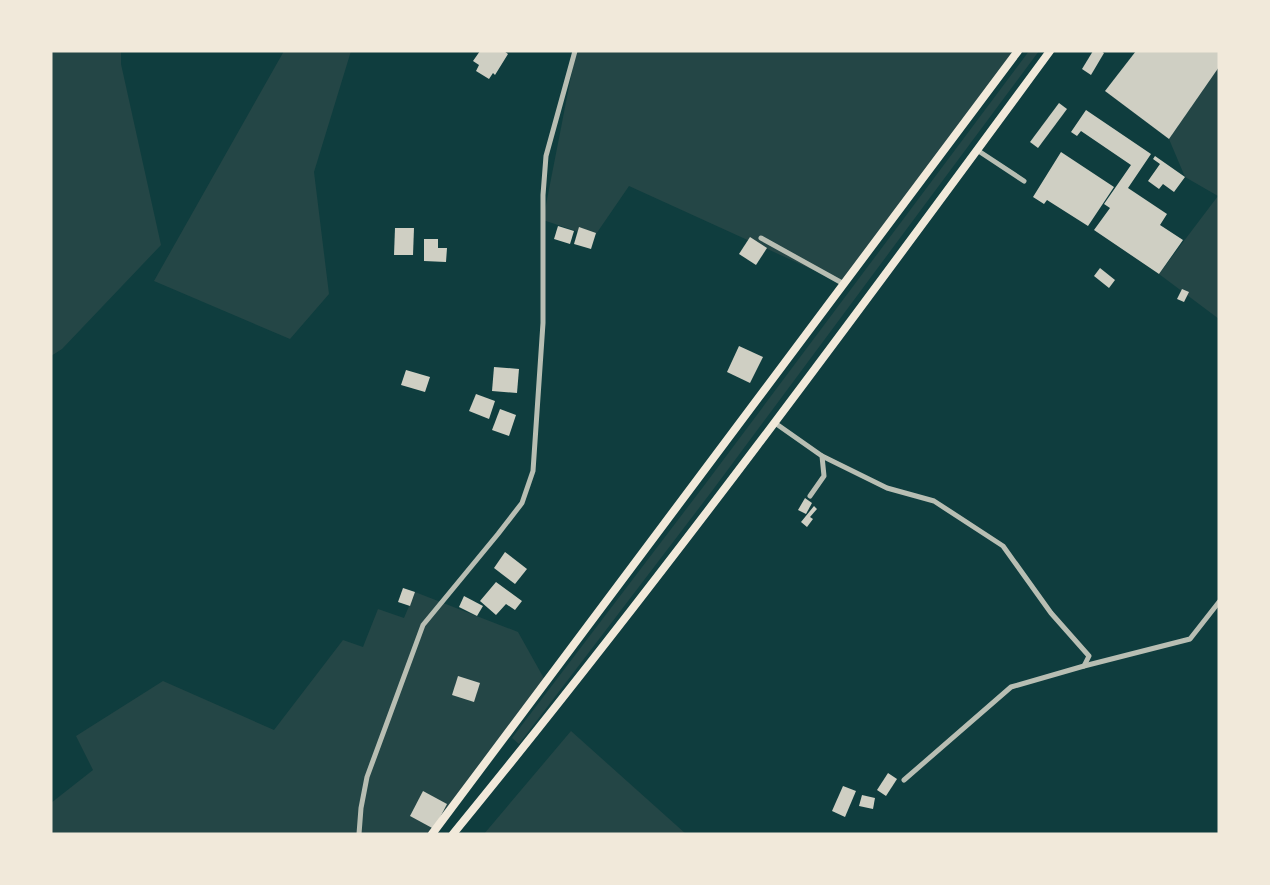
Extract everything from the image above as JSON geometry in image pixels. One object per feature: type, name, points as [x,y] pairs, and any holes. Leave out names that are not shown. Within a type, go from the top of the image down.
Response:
[{"type":"main road","points":[[432,834],[1018,51]]},
{"type":"main road","points":[[453,834],[600,650],[775,423],[1050,51]]},
{"type":"street","points":[[359,834],[367,777],[423,625],[522,503],[533,471],[543,323],[543,195],[546,156],[575,51]]},
{"type":"street","points":[[978,150],[1024,181]]},
{"type":"street","points":[[761,238],[844,284]]},
{"type":"street","points":[[775,423],[822,456],[887,488],[934,501],[1003,546],[1051,613],[1089,656],[1084,666]]},
{"type":"street","points":[[810,496],[824,476],[822,456]]},
{"type":"street","points":[[904,780],[1011,687],[1190,639],[1219,602]]},
{"type":"shaded area","points":[[51,51],[121,51],[121,64],[161,245],[62,349],[51,356]]},
{"type":"shaded area","points":[[284,51],[351,51],[314,172],[329,294],[290,339],[154,281]]},
{"type":"shaded area","points":[[576,51],[1019,51],[844,284],[629,186],[594,237],[543,220]]},
{"type":"shaded area","points":[[1029,51],[1039,51],[712,491],[519,744],[512,738]]},
{"type":"shaded area","points":[[1219,67],[1219,319],[1159,274],[1218,196],[1185,177],[1169,139]]},
{"type":"shaded area","points":[[415,592],[518,632],[546,682],[435,834],[51,834],[51,803],[93,770],[76,736],[163,681],[274,730],[343,640],[363,647],[378,609],[404,618]]},
{"type":"shaded area","points":[[571,731],[686,834],[484,834]]},
{"type":"building","points":[[480,51],[504,51],[508,54],[495,75],[493,73],[489,79],[476,71],[479,65],[473,61]]},
{"type":"building","points":[[1093,51],[1104,53],[1091,75],[1082,69]]},
{"type":"building","points":[[1136,51],[1219,51],[1219,67],[1169,139],[1105,91]]},
{"type":"building","points":[[1059,103],[1067,109],[1038,148],[1030,142]]},
{"type":"building","points":[[1086,110],[1151,154],[1128,188],[1167,214],[1160,225],[1183,240],[1159,274],[1094,230],[1110,208],[1104,204],[1131,165],[1081,131],[1077,136],[1071,132]]},
{"type":"building","points":[[1061,152],[1114,187],[1088,226],[1047,200],[1044,204],[1033,197]]},
{"type":"building","points":[[1155,156],[1185,177],[1174,192],[1163,184],[1159,189],[1148,181],[1160,164],[1153,159]]},
{"type":"building","points":[[558,226],[574,231],[570,244],[554,239]]},
{"type":"building","points":[[579,227],[596,233],[591,249],[574,244]]},
{"type":"building","points":[[395,228],[414,228],[413,255],[394,255]]},
{"type":"building","points":[[750,237],[767,248],[756,265],[739,254]]},
{"type":"building","points":[[424,239],[438,239],[438,248],[447,248],[446,262],[424,261]]},
{"type":"building","points":[[1100,268],[1115,280],[1109,288],[1094,276]]},
{"type":"building","points":[[1182,289],[1189,292],[1184,302],[1177,299]]},
{"type":"building","points":[[739,346],[763,357],[750,383],[727,372]]},
{"type":"building","points":[[494,367],[519,369],[517,393],[492,391]]},
{"type":"building","points":[[406,370],[430,377],[425,392],[401,385]]},
{"type":"building","points":[[476,394],[495,401],[489,419],[469,411]]},
{"type":"building","points":[[500,409],[516,415],[509,436],[492,430]]},
{"type":"building","points":[[805,498],[812,503],[806,514],[798,510]]},
{"type":"building","points":[[814,506],[817,509],[810,517],[813,519],[807,527],[801,522]]},
{"type":"building","points":[[505,552],[527,569],[515,584],[494,568]]},
{"type":"building","points":[[496,582],[522,601],[515,610],[506,604],[496,615],[480,601]]},
{"type":"building","points":[[403,588],[415,592],[410,606],[398,602]]},
{"type":"building","points":[[464,596],[483,606],[477,616],[459,607]]},
{"type":"building","points":[[458,676],[480,683],[474,702],[452,695]]},
{"type":"building","points":[[888,773],[897,779],[886,796],[877,790]]},
{"type":"building","points":[[843,786],[856,791],[845,817],[832,811]]},
{"type":"building","points":[[423,791],[447,804],[434,829],[410,816]]},
{"type":"building","points":[[862,795],[875,798],[873,809],[859,806]]}]
